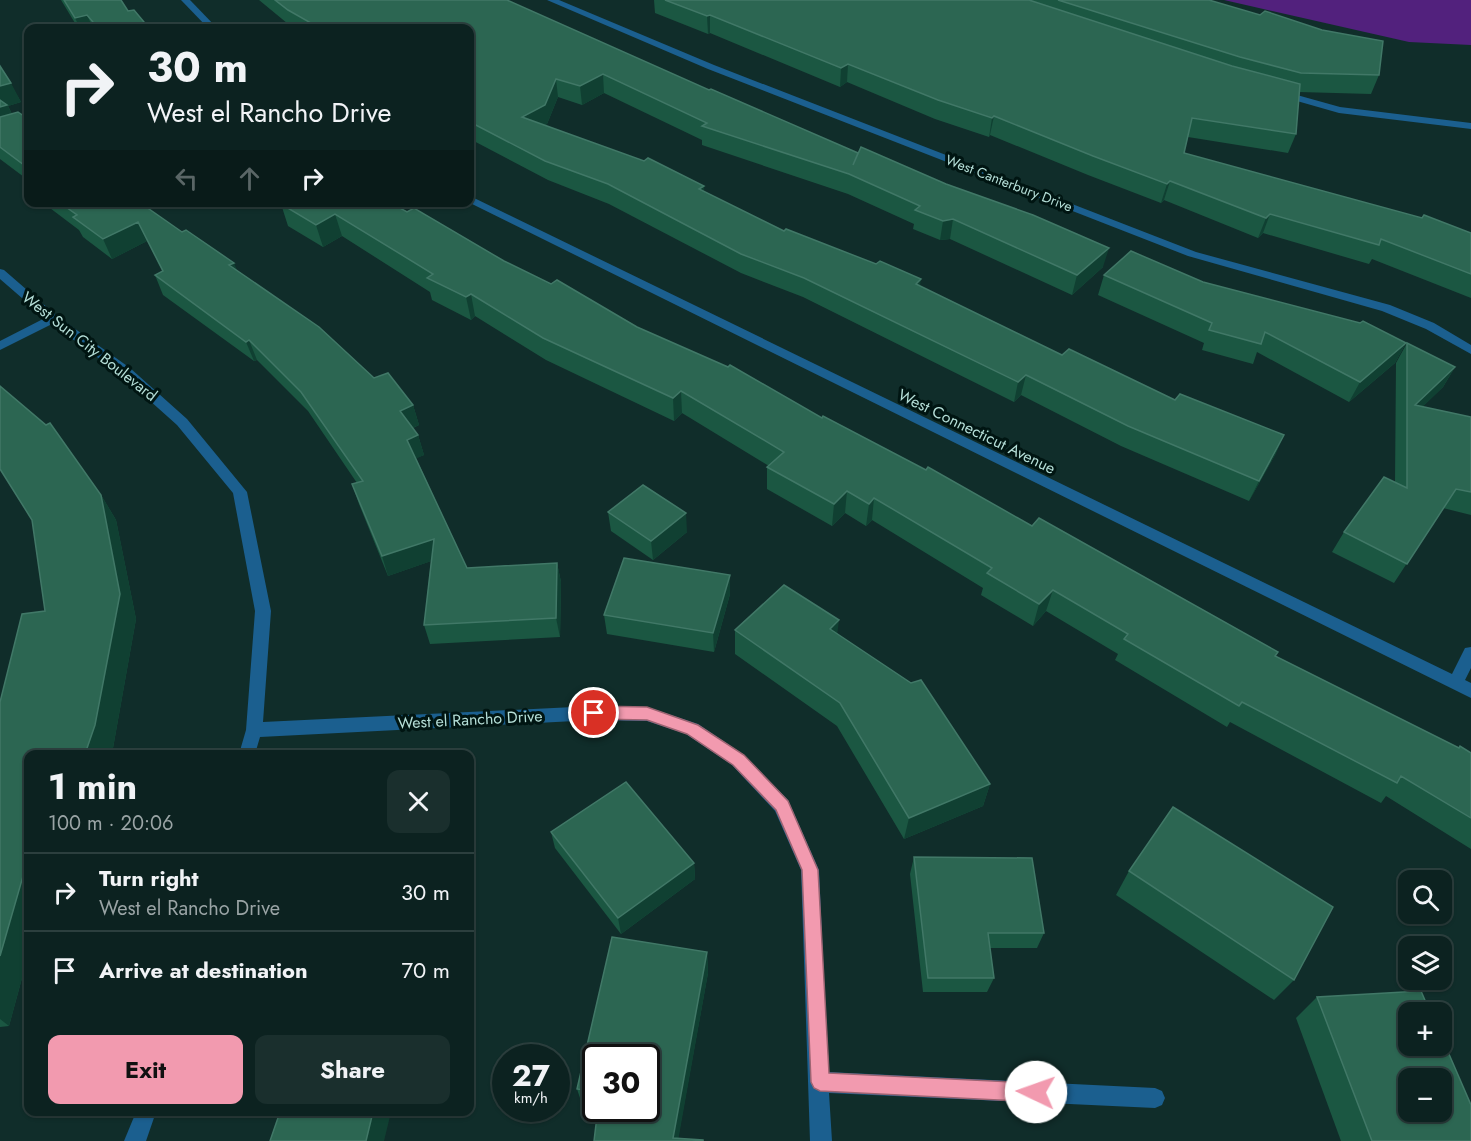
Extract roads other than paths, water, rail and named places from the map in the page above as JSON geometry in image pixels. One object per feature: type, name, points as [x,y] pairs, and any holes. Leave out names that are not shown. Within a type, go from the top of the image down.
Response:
[{"type":"street","points":[[185,0],[209,24]]},
{"type":"street","name":"West Canterbury Drive","points":[[551,0],[722,71],[1192,254],[1386,308],[1430,326],[1471,350]]},
{"type":"street","points":[[1274,92],[1339,110],[1471,126]]},
{"type":"street","name":"West Connecticut Avenue","points":[[474,201],[1471,691]]},
{"type":"street","name":"West Sun City Boulevard","points":[[0,273],[52,319],[125,371],[182,422],[240,492],[263,611],[254,730],[248,750]]},
{"type":"street","points":[[0,346],[52,319]]},
{"type":"street","points":[[1455,683],[1471,653]]},
{"type":"street","name":"West el Rancho Drive","points":[[254,730],[594,713],[647,714],[692,729],[738,760],[782,806],[810,870],[821,1141]]},
{"type":"street","points":[[820,1082],[1155,1098]]},
{"type":"street","points":[[135,1141],[144,1116]]}]
